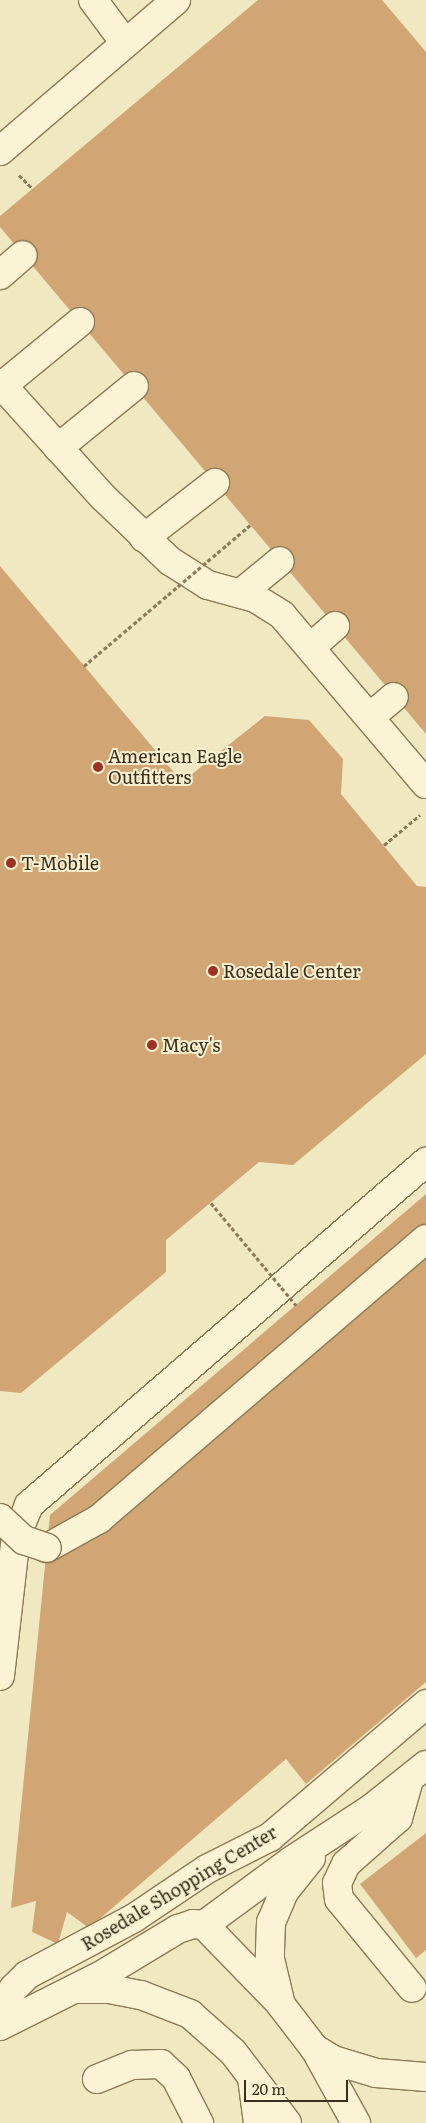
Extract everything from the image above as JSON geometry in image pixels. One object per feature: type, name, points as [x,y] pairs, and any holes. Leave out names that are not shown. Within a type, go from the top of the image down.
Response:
[{"type":"lane","points":[[93,0],[125,43]]},
{"type":"lane","points":[[0,151],[176,0]]},
{"type":"lane","points":[[0,275],[23,255]]},
{"type":"lane","points":[[80,322],[1,384],[58,448],[144,538],[196,579],[241,593],[272,607],[311,647],[426,784]]},
{"type":"lane","points":[[58,448],[134,386]]},
{"type":"lane","points":[[144,538],[215,483]]},
{"type":"lane","points":[[241,593],[280,561]]},
{"type":"lane","points":[[311,647],[335,626]]},
{"type":"lane","points":[[370,717],[394,697]]},
{"type":"lane","points":[[0,1676],[16,1536],[29,1505],[426,1162]]},
{"type":"lane","points":[[0,1518],[24,1540],[47,1548],[99,1519],[426,1239]]},
{"type":"lane","name":"Rosedale Shopping Center","points":[[0,2010],[20,1981],[32,1972],[134,1918],[207,1869],[270,1837],[426,1704]]},
{"type":"lane","points":[[412,1988],[339,1899],[337,1883],[346,1864],[398,1818],[418,1772]]},
{"type":"lane","name":"Rosedale Shopping Center","points":[[0,2026],[77,1989],[178,1929],[193,1924],[204,1925],[279,1869],[326,1840],[418,1772]]},
{"type":"lane","points":[[281,2005],[270,1959],[271,1922],[284,1892],[326,1840]]},
{"type":"lane","points":[[204,1925],[281,2005],[314,2048],[356,2123]]},
{"type":"lane","points":[[77,1989],[125,1992],[177,2007],[218,2036],[252,2076],[287,2123]]},
{"type":"lane","points":[[314,2048],[346,2066],[361,2070],[391,2076],[426,2076]]},
{"type":"lane","points":[[97,2079],[132,2065],[161,2064],[176,2078],[200,2123]]},
{"type":"lane","points":[[252,2076],[258,2123]]},
{"type":"path","points":[[84,666],[250,526]]},
{"type":"path","points":[[384,845],[426,810]]},
{"type":"path","points":[[211,1203],[296,1305]]},
{"type":"building","points":[[258,0],[382,0],[426,52],[426,734],[0,227],[0,216]]},
{"type":"building","name":"Rosedale Center","points":[[0,566],[182,782],[265,716],[309,720],[343,759],[341,794],[417,886],[426,887],[426,1054],[293,1165],[259,1162],[166,1240],[166,1272],[21,1393],[0,1391]]},
{"type":"building","points":[[426,1194],[426,1682],[306,1784],[286,1759],[89,1928],[67,1912],[58,1944],[32,1932],[36,1901],[11,1908],[50,1515]]},
{"type":"building","points":[[426,1833],[426,1950],[416,1958],[360,1884]]},
{"type":"place","name":"American Eagle Outfitters","points":[[98,767]]},
{"type":"place","name":"T-Mobile","points":[[11,863]]},
{"type":"place","name":"Rosedale Center","points":[[213,971]]},
{"type":"place","name":"Macy's","points":[[152,1045]]}]
